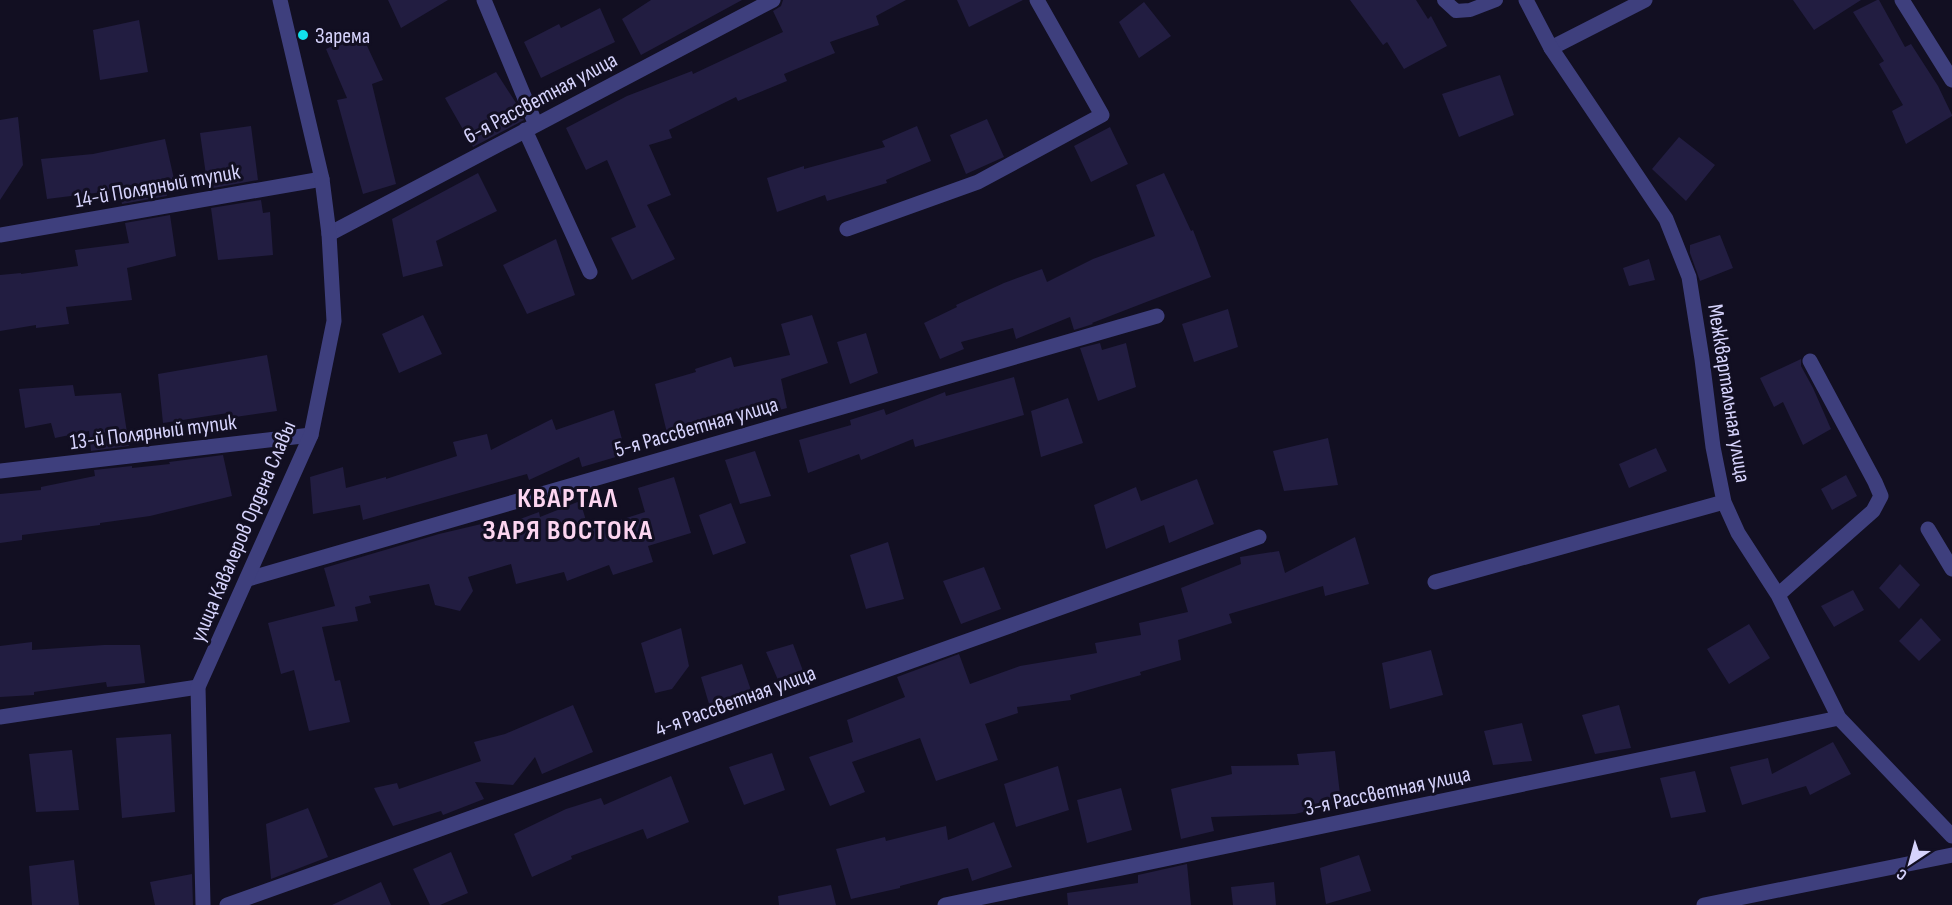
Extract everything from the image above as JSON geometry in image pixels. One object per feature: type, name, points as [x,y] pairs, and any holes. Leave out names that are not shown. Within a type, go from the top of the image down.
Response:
[{"type":"street","name":"улица Кавалеров Ордена Славы","points":[[203,905],[198,687],[311,435],[334,321],[329,234],[322,179],[281,0]]},
{"type":"street","points":[[484,0],[530,128],[591,272]]},
{"type":"street","name":"6-я Рассветная улица","points":[[329,234],[773,0]]},
{"type":"street","points":[[847,229],[978,182],[1102,115],[1037,0]]},
{"type":"street","name":"Межквартальная улица","points":[[1526,0],[1551,48],[1666,219],[1689,277],[1713,447],[1724,502],[1738,533],[1778,595],[1839,718],[1952,836]]},
{"type":"street","points":[[1551,48],[1645,0]]},
{"type":"street","points":[[1902,0],[1952,80]]},
{"type":"street","name":"14-й Полярный тупик","points":[[0,235],[322,179]]},
{"type":"street","name":"5-я Рассветная улица","points":[[248,579],[1157,316]]},
{"type":"street","points":[[1778,595],[1873,511],[1881,496],[1810,361]]},
{"type":"street","name":"13-й Полярный тупик","points":[[0,471],[311,435]]},
{"type":"street","points":[[1435,582],[1724,502]]},
{"type":"street","points":[[1928,529],[1952,569]]},
{"type":"street","name":"4-я Рассветная улица","points":[[227,905],[1259,537]]},
{"type":"street","points":[[0,717],[198,687]]},
{"type":"street","name":"3-я Рассветная улица","points":[[945,905],[1839,718]]},
{"type":"street","points":[[1704,905],[1952,855]]},
{"type":"lane","points":[[1444,0],[1456,11],[1470,10],[1496,0]]},
{"type":"building","points":[[388,0],[448,0],[401,28]]},
{"type":"building","points":[[651,0],[742,0],[641,55],[622,19]]},
{"type":"building","points":[[783,0],[906,0],[876,16],[879,25],[830,42],[835,53],[784,74],[787,81],[738,101],[736,97],[669,130],[672,138],[649,145],[671,195],[647,205],[675,259],[632,280],[611,238],[636,227],[607,160],[586,170],[566,128],[627,96],[692,71],[693,74],[783,32],[773,11],[781,6]]},
{"type":"building","points":[[957,0],[1023,0],[969,27]]},
{"type":"building","points":[[1350,0],[1416,0],[1428,19],[1431,16],[1447,46],[1404,69],[1387,42],[1383,45]]},
{"type":"building","points":[[1793,0],[1861,0],[1814,30]]},
{"type":"building","points":[[1877,0],[1905,47],[1911,44],[1938,86],[1952,115],[1906,144],[1892,111],[1903,105],[1879,64],[1884,61],[1853,12]]},
{"type":"building","points":[[1144,2],[1171,36],[1139,58],[1119,22]]},
{"type":"building","points":[[600,8],[615,42],[541,78],[524,42],[559,24],[561,28]]},
{"type":"building","points":[[139,20],[148,72],[100,80],[93,30]]},
{"type":"building","points":[[361,33],[383,80],[372,84],[396,184],[363,194],[337,100],[347,98],[326,49]]},
{"type":"building","points":[[496,72],[518,106],[524,120],[473,147],[445,98]]},
{"type":"building","points":[[1500,75],[1514,115],[1459,137],[1442,94]]},
{"type":"building","points":[[18,117],[23,165],[0,200],[0,120]]},
{"type":"building","points":[[987,119],[1004,157],[966,174],[950,135]]},
{"type":"building","points":[[251,126],[258,180],[208,189],[200,133]]},
{"type":"building","points":[[917,126],[931,161],[886,180],[887,183],[827,201],[825,195],[777,212],[767,178],[804,166],[804,169],[885,147],[882,141]]},
{"type":"building","points":[[1110,127],[1128,164],[1091,182],[1074,146]]},
{"type":"building","points":[[1679,137],[1715,165],[1686,201],[1652,169]]},
{"type":"building","points":[[165,139],[174,179],[164,181],[167,196],[122,204],[119,190],[47,199],[41,159],[93,154]]},
{"type":"building","points":[[478,173],[497,211],[436,241],[443,266],[403,277],[392,219]]},
{"type":"building","points":[[1164,173],[1191,231],[1193,230],[1211,277],[1074,330],[1070,317],[1016,339],[1013,328],[961,342],[964,349],[940,359],[924,323],[1004,283],[1042,269],[1047,282],[1093,259],[1155,236],[1136,185]]},
{"type":"building","points":[[261,200],[263,213],[270,212],[273,255],[218,260],[211,208]]},
{"type":"building","points":[[170,215],[176,256],[127,268],[132,300],[66,307],[69,324],[36,328],[36,325],[0,331],[0,275],[78,266],[75,250],[129,243],[125,223]]},
{"type":"building","points":[[1720,235],[1733,268],[1700,281],[1690,253],[1690,245]]},
{"type":"building","points":[[556,239],[575,295],[527,314],[503,265]]},
{"type":"building","points":[[1649,259],[1655,280],[1629,286],[1623,268]]},
{"type":"building","points":[[1228,309],[1238,347],[1194,362],[1182,324]]},
{"type":"building","points":[[423,315],[442,354],[399,373],[382,334]]},
{"type":"building","points":[[812,315],[828,363],[781,379],[787,408],[756,416],[754,409],[714,428],[712,422],[668,437],[655,384],[696,372],[695,369],[731,357],[734,367],[790,355],[781,324]]},
{"type":"building","points":[[866,333],[878,373],[850,384],[837,342]]},
{"type":"building","points":[[1100,343],[1102,350],[1126,343],[1136,387],[1098,401],[1080,348]]},
{"type":"building","points":[[267,355],[277,411],[228,418],[228,413],[163,423],[158,374]]},
{"type":"building","points":[[1801,359],[1801,366],[1831,429],[1803,445],[1783,402],[1774,407],[1760,378]]},
{"type":"building","points":[[1014,377],[1024,415],[915,447],[913,439],[861,460],[859,454],[808,473],[799,440],[851,425],[850,420],[884,409],[886,415],[945,392],[946,396]]},
{"type":"building","points":[[73,385],[75,396],[121,393],[129,446],[91,451],[89,431],[55,438],[51,423],[25,428],[19,389]]},
{"type":"building","points":[[1068,398],[1083,443],[1041,457],[1031,411]]},
{"type":"building","points":[[614,410],[626,454],[582,467],[579,457],[529,480],[527,474],[363,520],[360,505],[313,514],[310,477],[343,467],[346,488],[386,477],[386,479],[457,456],[453,442],[487,434],[491,450],[552,419],[556,430]]},
{"type":"building","points":[[1328,438],[1338,485],[1284,491],[1273,451]]},
{"type":"building","points":[[1656,448],[1667,471],[1629,488],[1619,464]]},
{"type":"building","points":[[755,451],[771,496],[740,504],[725,460]]},
{"type":"building","points":[[223,455],[232,496],[150,516],[22,535],[22,540],[0,543],[0,494],[41,490],[41,487],[95,476],[94,470],[170,464],[169,462]]},
{"type":"building","points":[[1846,475],[1857,496],[1832,510],[1821,489]]},
{"type":"building","points":[[674,477],[691,533],[648,546],[653,562],[613,575],[609,565],[567,581],[564,572],[516,584],[511,564],[468,577],[473,591],[460,611],[435,605],[429,584],[369,596],[371,603],[355,607],[358,621],[322,627],[335,681],[340,680],[350,722],[309,731],[294,670],[281,674],[268,623],[335,606],[324,568],[439,534],[494,521],[496,528],[539,512],[540,517],[580,501],[589,530],[645,512],[638,488]]},
{"type":"building","points":[[1197,479],[1214,524],[1169,543],[1164,525],[1106,549],[1094,505],[1136,487],[1141,501]]},
{"type":"building","points":[[731,503],[746,543],[713,555],[699,515]]},
{"type":"building","points":[[1355,537],[1369,584],[1325,596],[1323,586],[1229,614],[1232,623],[1178,640],[1181,660],[1140,672],[1141,675],[1070,695],[1071,700],[1017,707],[1018,713],[985,724],[998,760],[936,781],[920,738],[852,762],[865,792],[830,806],[809,757],[853,742],[847,720],[905,697],[897,677],[959,654],[970,684],[1020,666],[1097,653],[1095,643],[1141,635],[1139,623],[1188,612],[1181,588],[1241,564],[1240,557],[1279,551],[1285,573]]},
{"type":"building","points":[[888,542],[904,599],[866,609],[850,555]]},
{"type":"building","points":[[1900,564],[1920,585],[1899,609],[1879,588]]},
{"type":"building","points":[[984,567],[1001,609],[961,624],[943,581]]},
{"type":"building","points":[[1853,590],[1864,610],[1834,627],[1821,606]]},
{"type":"building","points":[[1921,618],[1941,640],[1919,661],[1899,641]]},
{"type":"building","points":[[1749,624],[1770,658],[1729,684],[1707,649]]},
{"type":"building","points":[[681,628],[689,666],[672,689],[655,693],[641,643]]},
{"type":"building","points":[[32,642],[32,650],[140,645],[145,683],[107,687],[106,682],[34,692],[34,695],[0,697],[0,646]]},
{"type":"building","points":[[793,644],[806,679],[781,687],[766,652]]},
{"type":"building","points":[[1431,650],[1443,695],[1390,709],[1382,663]]},
{"type":"building","points":[[742,664],[754,699],[712,714],[701,677]]},
{"type":"building","points":[[573,705],[593,752],[542,774],[535,757],[513,785],[475,782],[484,799],[443,815],[441,811],[393,826],[374,788],[397,783],[399,789],[481,761],[474,742],[505,734]]},
{"type":"building","points":[[1619,705],[1631,748],[1595,754],[1582,715]]},
{"type":"building","points":[[1522,723],[1532,761],[1493,765],[1484,731]]},
{"type":"building","points":[[171,734],[175,812],[122,818],[116,738]]},
{"type":"building","points":[[1833,742],[1851,774],[1810,795],[1806,786],[1742,805],[1730,767],[1768,758],[1772,774]]},
{"type":"building","points":[[72,750],[79,810],[36,812],[29,754]]},
{"type":"building","points":[[1335,751],[1341,803],[1295,814],[1211,817],[1214,831],[1181,839],[1171,789],[1232,774],[1231,766],[1299,765],[1297,754]]},
{"type":"building","points":[[772,753],[785,790],[744,805],[729,767]]},
{"type":"building","points":[[1058,766],[1069,810],[1016,827],[1004,784]]},
{"type":"building","points":[[1695,771],[1706,812],[1671,818],[1660,778]]},
{"type":"building","points":[[671,776],[689,822],[647,839],[643,829],[571,856],[572,859],[532,877],[514,834],[566,809],[601,798],[604,805]]},
{"type":"building","points":[[1121,788],[1132,830],[1087,843],[1077,800]]},
{"type":"building","points":[[308,808],[328,857],[271,879],[266,824]]},
{"type":"building","points":[[994,822],[1012,867],[972,881],[968,868],[900,886],[900,888],[851,899],[836,849],[885,837],[886,841],[946,826],[948,840]]},
{"type":"building","points":[[451,852],[468,893],[440,905],[430,905],[413,869]]},
{"type":"building","points":[[1359,855],[1371,891],[1326,904],[1320,868]]},
{"type":"building","points":[[74,860],[79,905],[32,905],[29,866]]},
{"type":"building","points":[[1187,864],[1191,905],[1068,905],[1067,893],[1138,883],[1138,875]]},
{"type":"building","points":[[192,874],[193,905],[155,905],[150,882]]},
{"type":"building","points":[[381,882],[391,905],[332,905]]},
{"type":"building","points":[[1274,882],[1276,905],[1233,905],[1231,887]]},
{"type":"building","points":[[831,885],[836,905],[779,905],[778,896]]},
{"type":"place","name":"Зарема","points":[[303,35]]},
{"type":"district","name":"КВАРТАЛ ЗАРЯ ВОСТОКА","points":[[568,513]]}]
